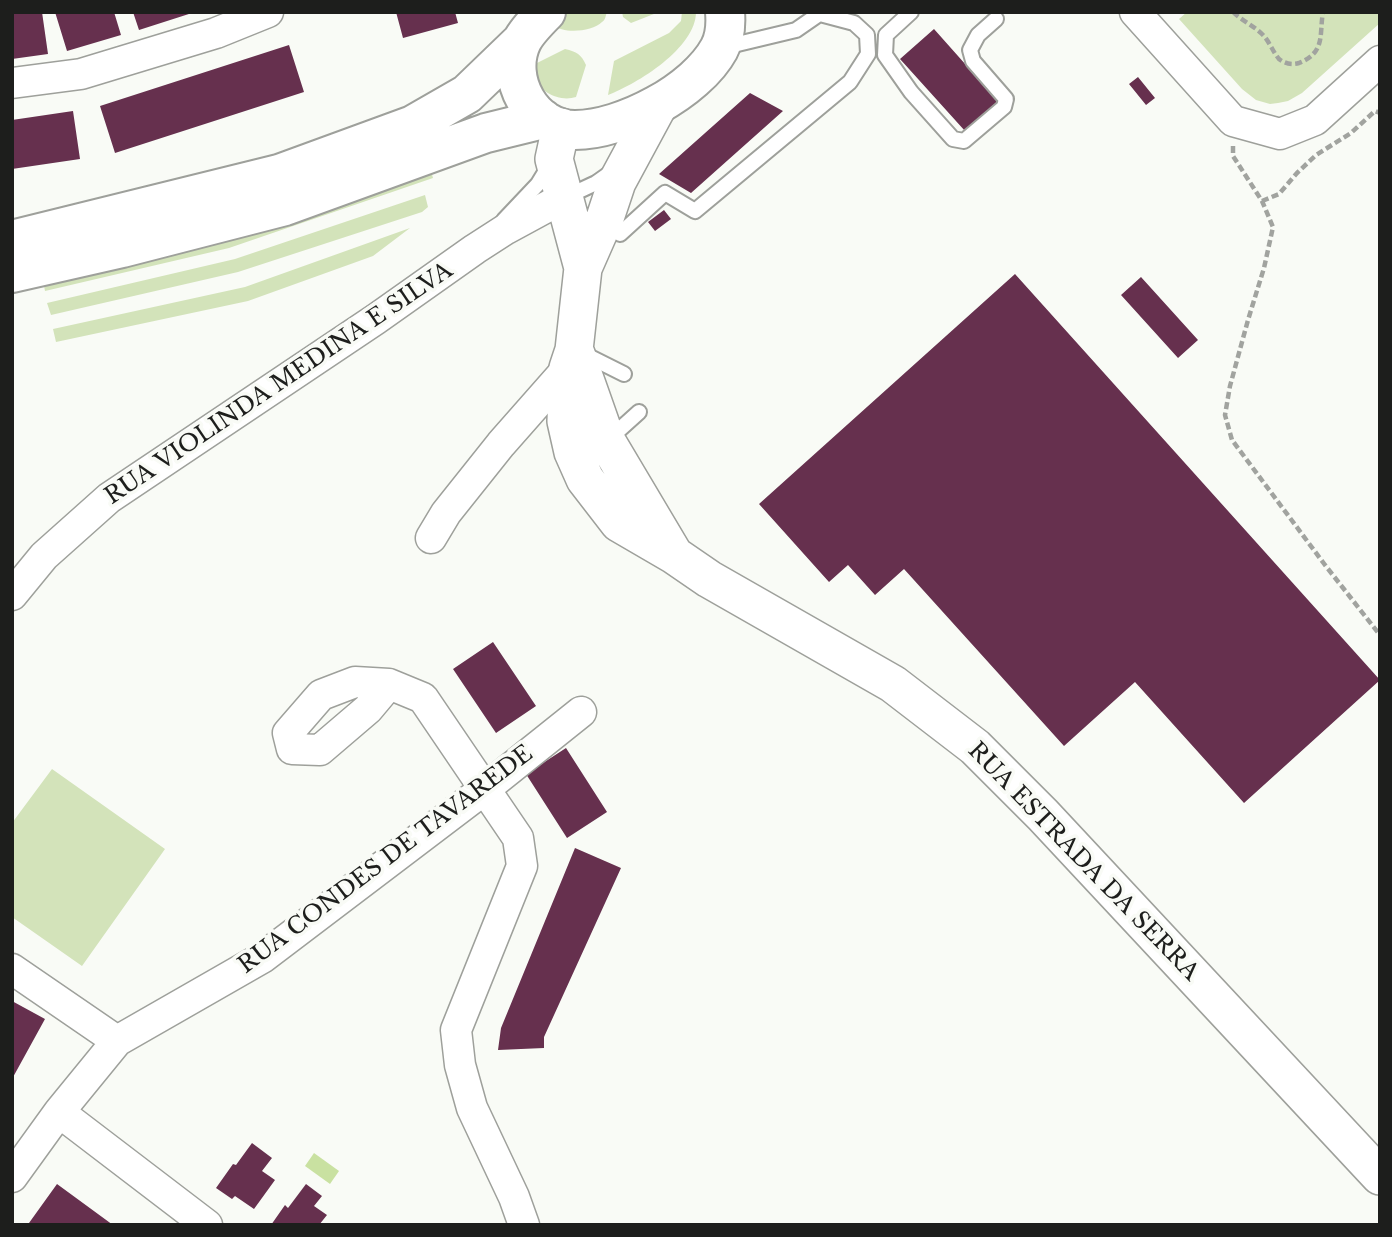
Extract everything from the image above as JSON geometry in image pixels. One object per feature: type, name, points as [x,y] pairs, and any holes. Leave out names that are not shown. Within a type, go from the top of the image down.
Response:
[{"type":"main road","points":[[12,273],[285,206],[486,134],[553,135],[629,118],[657,106],[683,88],[705,67],[728,24]]},
{"type":"main road","points":[[534,26],[516,64],[519,88],[531,109],[553,135]]},
{"type":"main road","points":[[12,240],[279,174],[413,125],[467,94],[534,26]]},
{"type":"street","points":[[12,83],[81,75],[216,33],[268,12]]},
{"type":"street","points":[[1135,12],[1233,121],[1280,134],[1315,120],[1380,61]]},
{"type":"street","points":[[583,268],[617,182],[657,106]]},
{"type":"street","points":[[553,135],[583,268]]},
{"type":"street","name":"RUA VIOLINDA MEDINA E SILVA","points":[[12,595],[44,555],[109,498],[376,319],[475,249],[565,197]]},
{"type":"street","name":"RUA ESTRADA DA SERRA","points":[[583,268],[571,359],[589,441],[585,479],[619,523],[709,579],[893,684],[975,747],[1053,825],[1380,1176]]},
{"type":"street","points":[[432,538],[446,513],[571,359]]},
{"type":"street","points":[[389,684],[424,698],[518,838],[522,866],[456,1030],[460,1065],[472,1108],[524,1225]]},
{"type":"street","name":"RUA CONDES DE TAVAREDE","points":[[12,1177],[59,1112],[117,1041],[262,958],[486,788],[581,712]]},
{"type":"street","points":[[12,969],[117,1041]]},
{"type":"street","points":[[59,1112],[207,1225]]},
{"type":"lane","points":[[911,12],[886,35],[885,55],[911,92],[953,139],[964,141],[1004,107],[1006,99],[973,61],[970,50],[978,35],[996,19]]},
{"type":"lane","points":[[605,218],[620,234],[664,193],[695,211],[850,82],[868,54],[867,35],[854,23],[821,13],[796,30],[728,24]]},
{"type":"lane","points":[[475,249],[538,184],[553,135]]},
{"type":"lane","points":[[565,197],[596,183],[630,160]]},
{"type":"lane","points":[[571,359],[624,374]]},
{"type":"lane","points":[[589,441],[639,412]]},
{"type":"path","points":[[1233,12],[1261,33],[1279,59],[1295,65],[1307,60],[1317,51],[1322,37],[1323,12]]},
{"type":"path","points":[[1262,201],[1279,194],[1316,155],[1351,133],[1375,111],[1380,113]]},
{"type":"path","points":[[1233,121],[1233,156],[1262,201],[1273,226],[1264,268],[1230,386],[1225,415],[1231,440],[1380,635]]},
{"type":"shaded area","points":[[564,12],[607,12],[604,20],[592,28],[570,31],[553,25]]},
{"type":"shaded area","points":[[622,12],[659,12],[631,23],[623,17]]},
{"type":"shaded area","points":[[682,12],[696,12],[686,39],[676,51],[649,73],[608,95],[614,61],[669,33],[681,21]]},
{"type":"shaded area","points":[[1187,12],[1380,12],[1380,23],[1302,93],[1288,101],[1270,104],[1256,100],[1242,89],[1179,19]]},
{"type":"shaded area","points":[[565,49],[578,54],[586,65],[576,97],[570,98],[551,95],[537,82],[533,72],[533,65]]},
{"type":"shaded area","points":[[429,164],[433,178],[229,248],[45,291],[42,275]]},
{"type":"shaded area","points":[[425,195],[428,207],[422,212],[238,272],[51,315],[47,303],[235,259]]},
{"type":"shaded area","points":[[410,228],[373,256],[248,301],[56,342],[53,329],[245,287]]},
{"type":"shaded area","points":[[52,769],[165,849],[82,966],[12,917],[12,823]]},
{"type":"shaded area","points":[[314,1153],[339,1171],[330,1184],[305,1166]]},
{"type":"building","points":[[12,12],[42,12],[48,54],[12,59]]},
{"type":"building","points":[[55,12],[114,12],[121,35],[67,51]]},
{"type":"building","points":[[133,12],[192,12],[192,13],[139,30]]},
{"type":"building","points":[[396,12],[455,12],[458,23],[403,38]]},
{"type":"building","points":[[934,29],[998,101],[965,131],[900,59]]},
{"type":"building","points":[[289,45],[304,92],[115,153],[100,106]]},
{"type":"building","points":[[1138,77],[1155,98],[1146,105],[1129,84]]},
{"type":"building","points":[[750,93],[783,111],[691,193],[659,174]]},
{"type":"building","points":[[73,111],[80,159],[12,169],[12,120]]},
{"type":"building","points":[[664,210],[671,219],[655,231],[648,222]]},
{"type":"building","points":[[1015,274],[1380,680],[1244,803],[1135,682],[1064,746],[904,569],[875,595],[848,565],[829,582],[759,504]]},
{"type":"building","points":[[1141,277],[1198,340],[1178,358],[1121,295]]},
{"type":"building","points":[[493,642],[536,706],[496,733],[453,669]]},
{"type":"building","points":[[566,748],[607,812],[567,838],[526,774]]},
{"type":"building","points":[[575,848],[621,868],[544,1037],[544,1048],[498,1050],[501,1028]]},
{"type":"building","points":[[12,1001],[45,1019],[12,1079]]},
{"type":"building","points":[[252,1143],[272,1158],[262,1171],[275,1180],[254,1209],[235,1196],[232,1199],[216,1188]]},
{"type":"building","points":[[57,1184],[113,1225],[31,1225],[29,1223]]},
{"type":"building","points":[[306,1184],[322,1196],[314,1206],[327,1215],[319,1225],[271,1225],[285,1205],[288,1208]]}]
